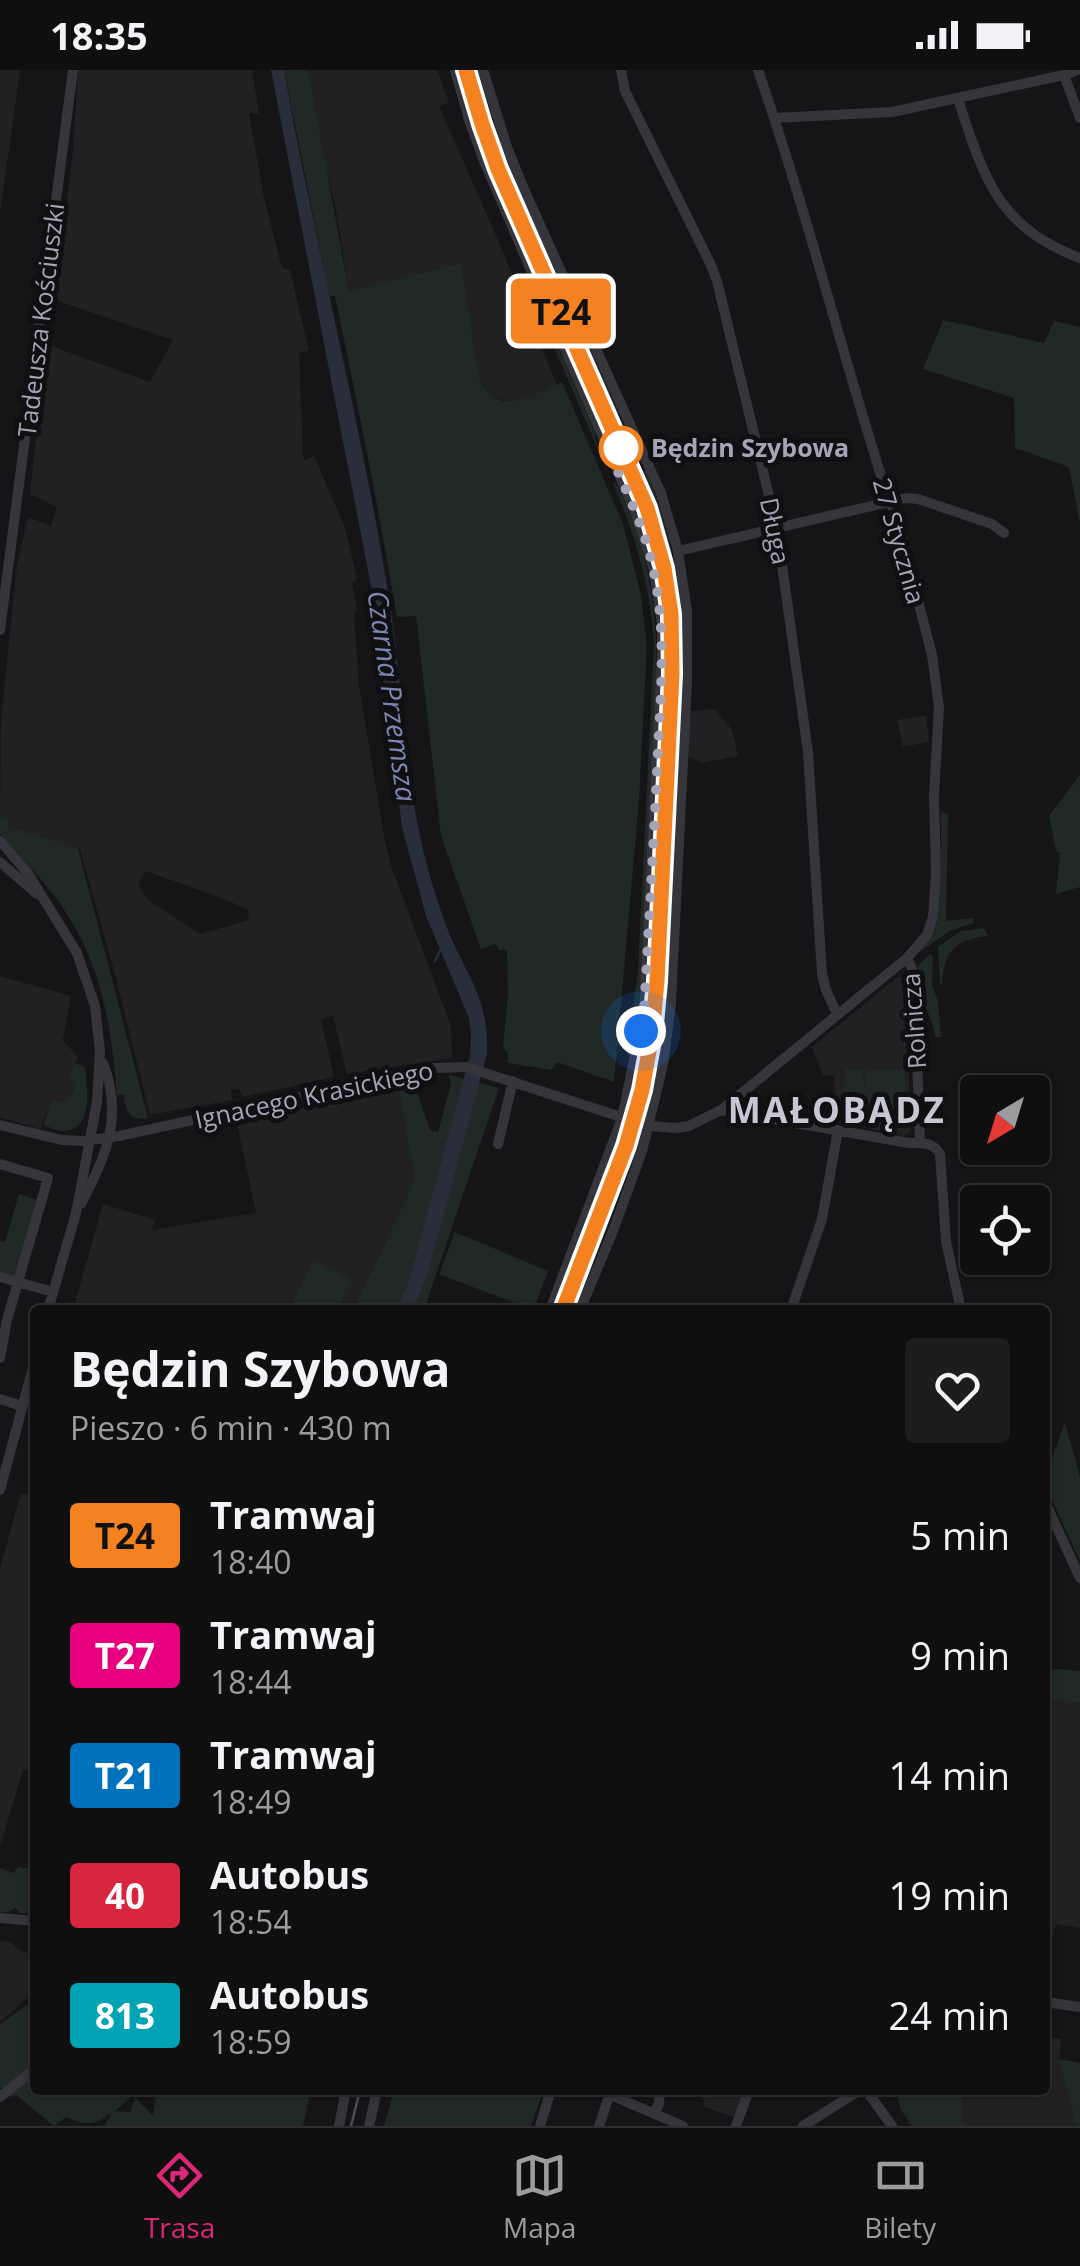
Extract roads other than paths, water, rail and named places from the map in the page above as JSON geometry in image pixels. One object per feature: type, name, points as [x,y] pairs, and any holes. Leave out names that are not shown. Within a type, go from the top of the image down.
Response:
[{"type":"street","name":"Tadeusza Kościuszki","points":[[0,630],[72,70]]},
{"type":"street","points":[[455,70],[490,175],[636,514],[646,543],[662,624],[644,1011],[622,1118],[552,1305]]},
{"type":"street","points":[[482,70],[523,187],[662,494],[678,551],[687,611],[673,962],[664,1066],[642,1151],[582,1305]]},
{"type":"street","name":"Długa","points":[[620,70],[625,91],[710,263],[778,530],[808,752],[822,974],[837,1014]]},
{"type":"street","name":"27 Stycznia","points":[[735,1105],[907,958],[927,935],[935,900],[934,796],[940,707],[932,656],[895,511],[858,406],[819,261],[758,70]]},
{"type":"street","points":[[774,118],[892,112],[1077,70]]},
{"type":"street","points":[[1064,76],[1080,118]]},
{"type":"street","points":[[958,99],[979,164],[999,201],[1027,229],[1080,258]]},
{"type":"street","points":[[678,551],[906,498],[992,524],[1004,533]]},
{"type":"street","points":[[0,842],[27,872],[70,938],[96,1006],[101,1058],[98,1102],[76,1214],[49,1305]]},
{"type":"street","points":[[1,864],[48,905]]},
{"type":"street","name":"Rolnicza","points":[[907,958],[914,973],[920,1143],[932,1145],[940,1154],[946,1241],[960,1305]]},
{"type":"street","points":[[76,1214],[103,1162],[110,1138],[110,1080],[101,1058]]},
{"type":"street","name":"Ignacego Krasickiego","points":[[0,1125],[56,1140],[110,1138],[433,1068],[466,1067],[649,1126]]},
{"type":"street","points":[[498,1144],[513,1081]]},
{"type":"street","points":[[649,1126],[689,1126],[735,1105],[819,1127],[920,1143]]},
{"type":"street","points":[[819,1127],[833,1155]]},
{"type":"street","points":[[793,1305],[822,1220],[838,1130]]},
{"type":"street","points":[[0,1164],[48,1178],[17,1282],[0,1358]]},
{"type":"street","points":[[0,1278],[53,1292]]},
{"type":"street","points":[[0,1490],[30,1378]]},
{"type":"street","points":[[0,1399],[22,1406]]},
{"type":"street","points":[[1050,1513],[1080,1578]]},
{"type":"street","points":[[0,1918],[30,1920]]},
{"type":"street","points":[[1050,2003],[1080,2007]]},
{"type":"street","points":[[0,2097],[30,2073]]},
{"type":"street","points":[[339,2126],[345,2095]]},
{"type":"street","points":[[369,2126],[376,2095]]},
{"type":"street","points":[[540,2126],[549,2095]]},
{"type":"street","points":[[599,2126],[603,2095]]},
{"type":"street","points":[[612,2095],[659,2119],[683,2126]]},
{"type":"street","points":[[736,2126],[746,2095]]},
{"type":"street","points":[[803,2126],[855,2095]]},
{"type":"street","points":[[867,2095],[892,2126]]},
{"type":"water","name":"Czarna Przemsza","points":[[271,70],[284,70],[378,532],[422,844],[444,921],[481,1004],[487,1035],[487,1054],[428,1272],[415,1305],[398,1305],[409,1282],[470,1055],[471,1036],[469,1018],[426,916],[402,827],[372,591]]},
{"type":"waterway","points":[[435,961],[441,949]]},
{"type":"tram line","points":[[466,70],[498,169],[647,508],[664,568],[672,627],[657,981],[650,1046],[626,1146],[565,1305]]},
{"type":"tram line","name":"T24","points":[[466,70],[498,169],[647,508],[664,568],[671,614],[672,674],[652,1035],[626,1146],[565,1305]]},
{"type":"tram line","points":[[351,2126],[359,2095]]},
{"type":"place","name":"Będzin Szybowa","points":[[621,448]]},
{"type":"district","name":"MAŁOBĄDZ","points":[[837,1111]]}]
